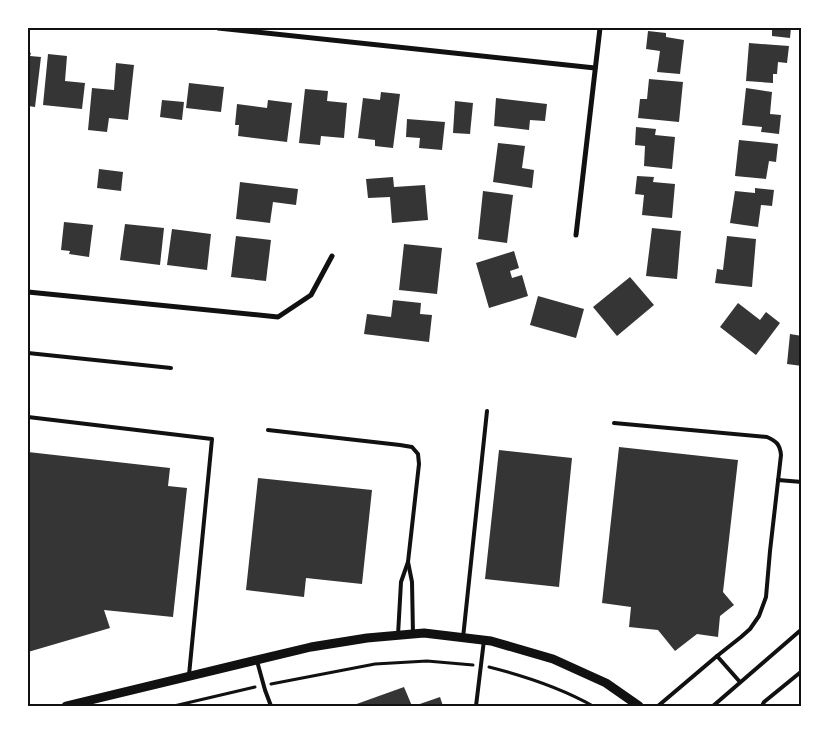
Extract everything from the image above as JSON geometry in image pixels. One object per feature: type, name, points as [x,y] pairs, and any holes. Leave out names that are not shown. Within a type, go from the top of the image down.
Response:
[{"type":"street","points":[[218,28],[275,31],[595,68]]},
{"type":"street","points":[[576,235],[600,28]]},
{"type":"street","points":[[28,292],[278,317],[311,295],[332,256]]},
{"type":"street","points":[[66,706],[88,704],[311,647],[367,638],[424,633],[491,641],[553,659],[606,683],[639,706]]},
{"type":"lane","points":[[28,353],[170,368]]},
{"type":"lane","points":[[463,638],[487,411]]},
{"type":"lane","points":[[28,417],[212,439],[189,677]]},
{"type":"lane","points":[[614,423],[767,437],[775,440],[780,447],[781,455],[766,597],[759,616],[750,629],[658,706]]},
{"type":"lane","points":[[268,430],[412,447],[418,454],[408,562],[401,582],[398,635]]},
{"type":"lane","points":[[778,480],[802,482]]},
{"type":"lane","points":[[408,562],[412,582],[414,634]]},
{"type":"lane","points":[[713,706],[802,629]]},
{"type":"lane","points":[[476,706],[484,640]]},
{"type":"lane","points":[[716,656],[740,682]]},
{"type":"lane","points":[[256,660],[271,706]]},
{"type":"lane","points":[[762,706],[764,702],[802,672]]},
{"type":"path","points":[[174,706],[375,664],[428,661],[481,666],[512,673],[566,692],[593,706]]},
{"type":"building","points":[[761,28],[791,28],[790,38],[772,36],[772,30]]},
{"type":"building","points":[[648,31],[666,33],[666,37],[684,40],[680,74],[657,72],[660,51],[646,49]]},
{"type":"building","points":[[749,43],[789,46],[787,63],[778,62],[777,74],[773,74],[773,83],[746,81]]},
{"type":"building","points":[[28,52],[31,53],[30,56],[41,57],[35,107],[28,106]]},
{"type":"building","points":[[48,54],[67,56],[65,81],[85,83],[82,109],[43,105]]},
{"type":"building","points":[[116,63],[134,65],[128,120],[109,118],[107,132],[88,130],[92,88],[114,90]]},
{"type":"building","points":[[649,79],[683,82],[679,122],[638,118],[640,99],[647,99]]},
{"type":"building","points":[[189,83],[224,87],[221,112],[186,108]]},
{"type":"building","points":[[746,88],[772,92],[770,114],[781,115],[779,134],[761,132],[762,127],[742,125]]},
{"type":"building","points":[[305,89],[328,91],[327,101],[347,103],[344,138],[321,136],[320,145],[299,143]]},
{"type":"building","points":[[381,92],[400,94],[393,148],[375,146],[375,140],[358,138],[363,98],[380,100]]},
{"type":"building","points":[[496,98],[547,104],[545,121],[530,120],[529,130],[494,126]]},
{"type":"building","points":[[162,100],[184,102],[182,120],[160,117]]},
{"type":"building","points":[[268,100],[292,103],[287,142],[238,136],[239,125],[235,125],[237,104],[267,108]]},
{"type":"building","points":[[455,101],[473,103],[470,134],[453,133]]},
{"type":"building","points":[[407,119],[445,122],[442,150],[419,148],[420,138],[406,137]]},
{"type":"building","points":[[636,127],[656,129],[655,135],[675,137],[672,169],[644,166],[645,146],[635,145]]},
{"type":"building","points":[[739,140],[778,144],[776,162],[769,161],[766,179],[735,176]]},
{"type":"building","points":[[498,143],[525,146],[522,168],[534,170],[532,188],[493,182]]},
{"type":"building","points":[[99,169],[123,172],[121,191],[97,188]]},
{"type":"building","points":[[637,176],[654,177],[653,182],[675,184],[672,218],[642,215],[644,195],[635,194]]},
{"type":"building","points":[[393,177],[394,187],[425,185],[428,220],[392,223],[390,197],[368,198],[366,179]]},
{"type":"building","points":[[240,182],[298,189],[296,205],[273,202],[270,223],[236,219]]},
{"type":"building","points":[[755,188],[774,190],[772,206],[761,205],[758,227],[730,223],[735,191],[755,193]]},
{"type":"building","points":[[483,191],[513,195],[507,243],[478,239]]},
{"type":"building","points":[[64,222],[93,225],[89,257],[69,254],[70,251],[61,250]]},
{"type":"building","points":[[125,224],[164,228],[160,265],[120,260]]},
{"type":"building","points":[[652,228],[681,231],[677,279],[646,276]]},
{"type":"building","points":[[172,229],[211,234],[207,270],[167,265]]},
{"type":"building","points":[[236,236],[271,240],[266,281],[231,277]]},
{"type":"building","points":[[727,236],[756,239],[752,287],[715,283],[717,269],[723,270]]},
{"type":"building","points":[[404,244],[442,248],[437,294],[399,290]]},
{"type":"building","points":[[514,251],[519,268],[510,271],[512,278],[522,275],[528,296],[489,308],[476,263]]},
{"type":"building","points":[[630,277],[654,305],[617,336],[593,307]]},
{"type":"building","points":[[538,296],[584,309],[576,338],[530,325]]},
{"type":"building","points":[[393,300],[421,303],[420,314],[432,315],[429,342],[364,334],[367,314],[391,317]]},
{"type":"building","points":[[738,303],[760,320],[766,312],[780,323],[756,355],[720,327]]},
{"type":"building","points":[[790,334],[802,336],[802,366],[787,364]]},
{"type":"building","points":[[619,447],[738,460],[723,592],[734,605],[720,616],[718,637],[697,634],[675,651],[658,630],[629,627],[631,607],[602,603]]},
{"type":"building","points":[[499,450],[572,458],[559,587],[485,579]]},
{"type":"building","points":[[28,452],[170,468],[168,486],[187,488],[173,617],[104,610],[110,628],[28,652]]},
{"type":"building","points":[[258,478],[372,490],[362,584],[306,578],[304,597],[246,590]]},
{"type":"building","points":[[404,687],[412,706],[351,706]]},
{"type":"building","points":[[440,697],[443,706],[414,706]]}]
